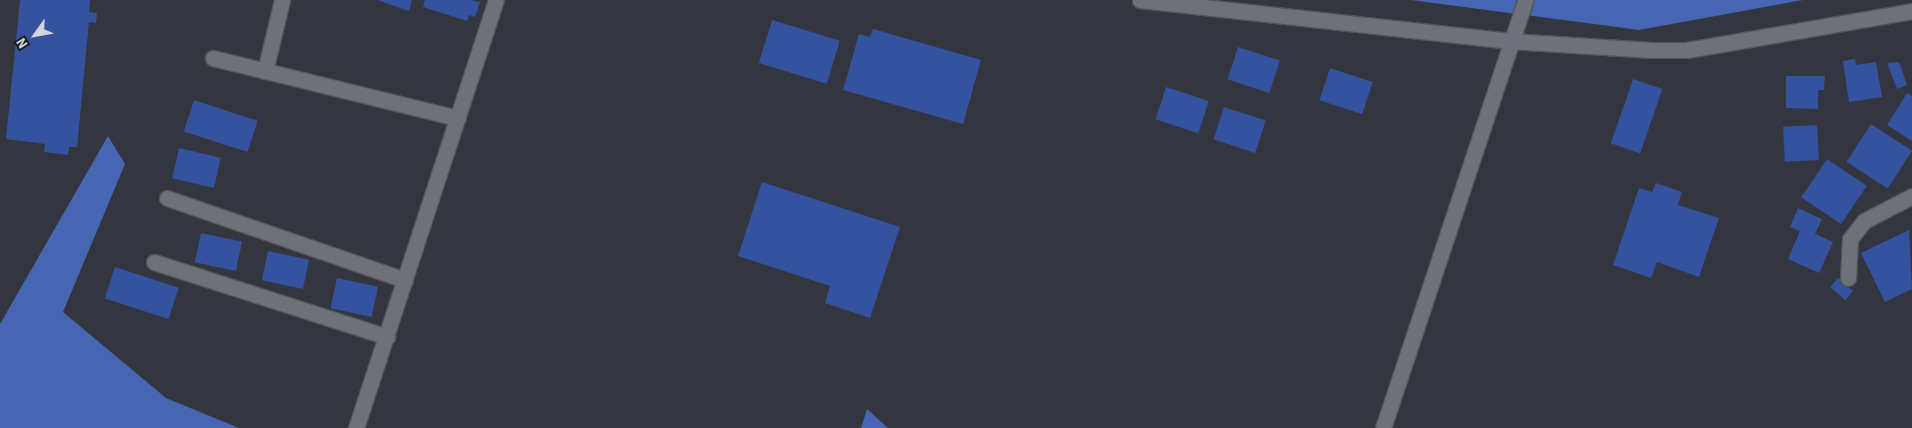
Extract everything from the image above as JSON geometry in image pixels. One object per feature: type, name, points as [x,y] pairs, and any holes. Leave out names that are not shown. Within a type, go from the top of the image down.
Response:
[{"type":"street","points":[[265,71],[282,0]]},
{"type":"street","points":[[356,428],[496,0]]},
{"type":"street","points":[[1140,0],[1511,42],[1687,50],[1912,11]]},
{"type":"street","points":[[1383,428],[1524,0]]},
{"type":"street","points":[[213,58],[458,118]]},
{"type":"street","points":[[1848,278],[1850,239],[1864,220],[1912,196]]},
{"type":"street","points":[[167,198],[405,280]]},
{"type":"street","points":[[154,262],[387,337]]},
{"type":"shaded area","points":[[1411,0],[1803,0],[1639,30]]},
{"type":"shaded area","points":[[108,136],[125,164],[63,312],[166,398],[239,428],[0,428],[0,324]]},
{"type":"shaded area","points":[[867,409],[888,428],[861,428]]},
{"type":"building","points":[[20,0],[90,0],[89,12],[97,13],[96,23],[89,22],[77,147],[69,147],[68,155],[44,152],[45,144],[6,139]]},
{"type":"building","points":[[377,0],[412,0],[409,11]]},
{"type":"building","points":[[425,0],[471,0],[480,2],[475,17],[469,15],[467,21],[423,7]]},
{"type":"building","points":[[772,20],[840,41],[827,84],[759,63]]},
{"type":"building","points":[[873,29],[981,60],[963,124],[843,90],[859,34],[870,37]]},
{"type":"building","points":[[1238,47],[1280,61],[1269,93],[1227,79]]},
{"type":"building","points":[[1855,59],[1856,65],[1876,62],[1882,97],[1849,102],[1843,61]]},
{"type":"building","points":[[1899,62],[1907,85],[1897,89],[1887,63]]},
{"type":"building","points":[[1330,68],[1373,82],[1362,114],[1319,100]]},
{"type":"building","points":[[1786,76],[1825,76],[1824,90],[1818,90],[1818,109],[1786,108]]},
{"type":"building","points":[[1633,79],[1662,89],[1640,153],[1611,143]]},
{"type":"building","points":[[1166,87],[1209,101],[1198,133],[1155,119]]},
{"type":"building","points":[[1907,93],[1912,96],[1912,141],[1887,125]]},
{"type":"building","points":[[194,100],[258,121],[248,152],[184,131]]},
{"type":"building","points":[[1224,107],[1266,121],[1255,153],[1213,139]]},
{"type":"building","points":[[1871,124],[1912,151],[1888,188],[1846,162]]},
{"type":"building","points":[[1817,125],[1819,160],[1785,162],[1783,127]]},
{"type":"building","points":[[179,148],[221,158],[214,188],[172,178]]},
{"type":"building","points":[[1827,159],[1867,186],[1841,224],[1801,197]]},
{"type":"building","points":[[762,182],[900,227],[870,318],[825,303],[830,286],[738,256]]},
{"type":"building","points":[[1656,183],[1682,192],[1678,205],[1719,218],[1699,277],[1657,262],[1651,278],[1613,265],[1639,188],[1652,192]]},
{"type":"building","points":[[1798,208],[1822,219],[1815,234],[1833,242],[1819,273],[1788,259],[1800,231],[1790,227]]},
{"type":"building","points":[[1909,230],[1912,289],[1885,302],[1861,253]]},
{"type":"building","points":[[201,233],[242,242],[236,271],[195,262]]},
{"type":"building","points":[[268,251],[309,260],[303,289],[262,280]]},
{"type":"building","points":[[115,267],[179,288],[169,319],[105,298]]},
{"type":"building","points":[[337,278],[378,287],[372,317],[331,308]]},
{"type":"building","points":[[1838,278],[1853,291],[1845,300],[1830,287]]}]
